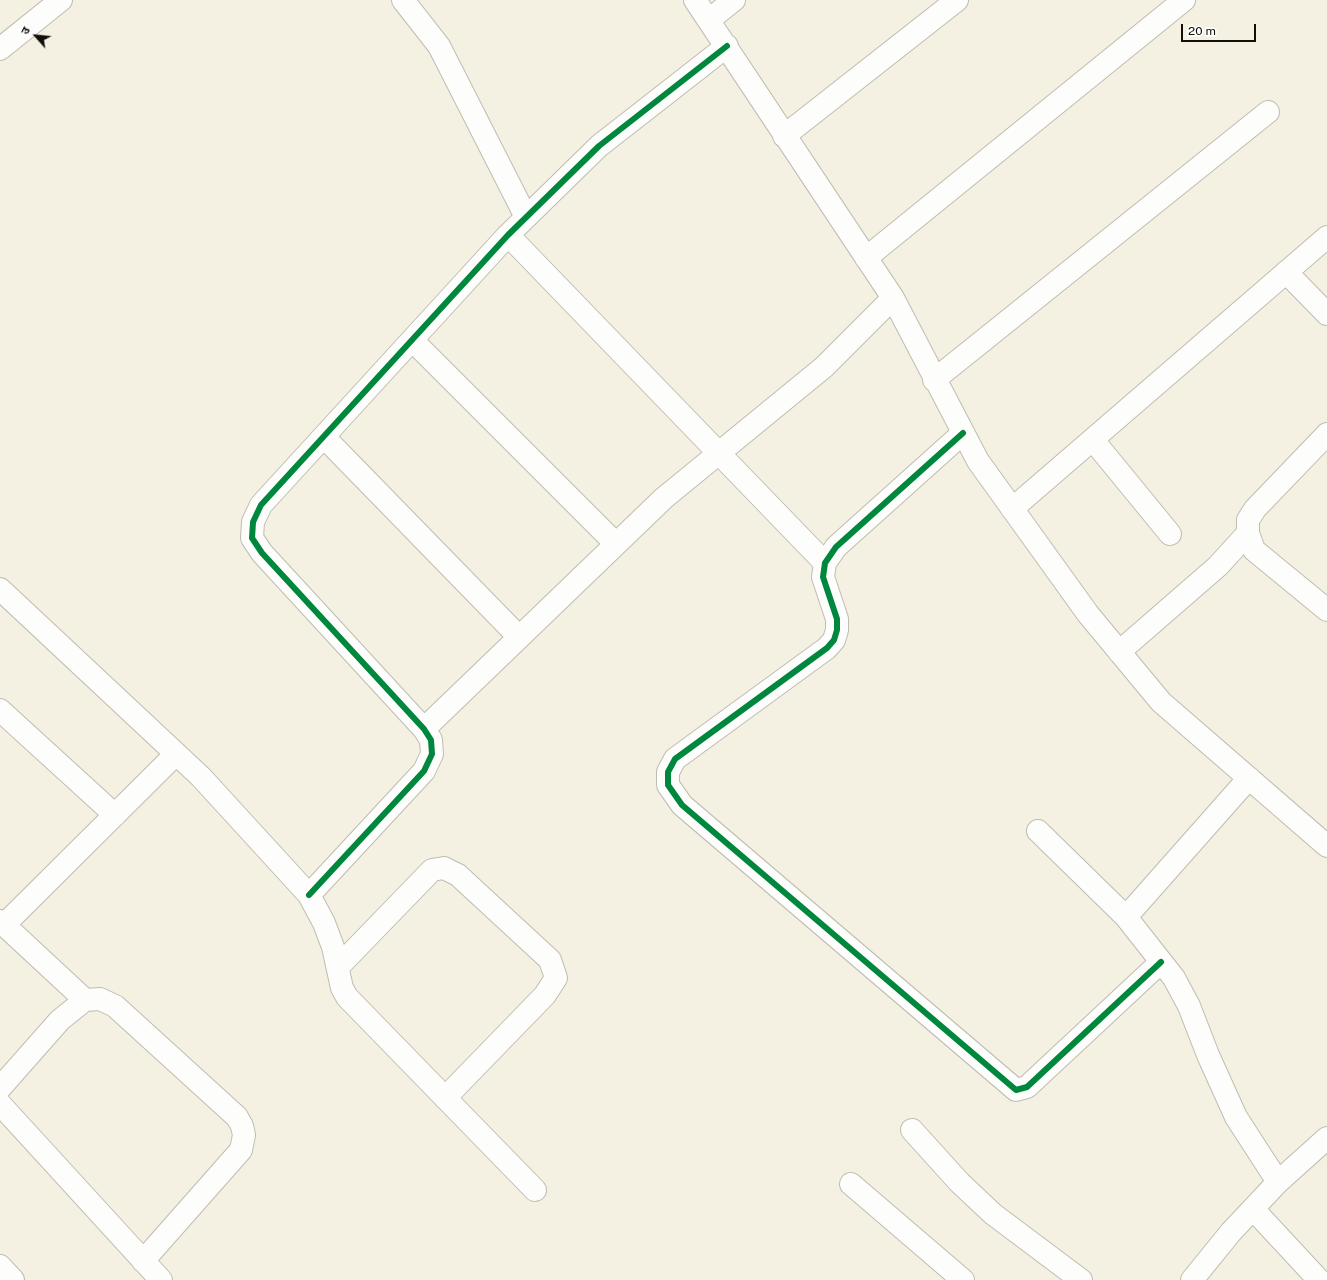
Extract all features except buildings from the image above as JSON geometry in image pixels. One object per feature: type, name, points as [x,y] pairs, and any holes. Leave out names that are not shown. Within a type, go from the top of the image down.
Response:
[{"type":"street","points":[[0,48],[61,0]]},
{"type":"street","points":[[403,0],[439,46],[526,217]]},
{"type":"street","points":[[695,0],[893,298],[934,380],[978,461],[1088,614],[1161,702],[1327,846]]},
{"type":"street","points":[[709,20],[734,0]]},
{"type":"street","points":[[784,136],[957,0]]},
{"type":"street","points":[[866,258],[1184,0]]},
{"type":"street","points":[[310,895],[424,771],[432,754],[431,740],[424,729],[262,553],[252,538],[253,522],[261,505],[508,234],[599,146],[727,46]]},
{"type":"street","points":[[934,380],[1268,112]]},
{"type":"street","points":[[508,234],[825,563]]},
{"type":"street","points":[[1012,509],[1327,237]]},
{"type":"street","points":[[1286,272],[1327,314]]},
{"type":"street","points":[[424,729],[664,498],[824,367],[893,298]]},
{"type":"street","points":[[412,340],[616,544]]},
{"type":"street","points":[[963,433],[836,547],[825,563],[823,578],[836,619],[837,630],[834,640],[827,648],[675,759],[668,772],[668,785],[673,795],[682,805],[1016,1090],[1027,1087],[1162,962]]},
{"type":"street","points":[[1327,434],[1255,509],[1248,520],[1248,533],[1254,550],[1327,610]]},
{"type":"street","points":[[324,437],[519,638]]},
{"type":"street","points":[[1092,440],[1170,534]]},
{"type":"street","points":[[1119,652],[1218,566],[1248,533]]},
{"type":"street","points":[[0,589],[201,776],[310,895],[333,947],[342,988],[347,997],[535,1190]]},
{"type":"street","points":[[0,710],[115,815]]},
{"type":"street","points":[[86,1000],[2,923],[115,815],[176,754]]},
{"type":"street","points":[[1126,917],[1249,778]]},
{"type":"street","points":[[1038,831],[1126,917],[1174,978],[1190,1006],[1208,1055],[1236,1117],[1278,1182]]},
{"type":"street","points":[[338,967],[432,870],[444,868],[458,875],[550,960],[556,978],[545,995],[445,1098]]},
{"type":"street","points":[[0,1088],[60,1020],[86,1000],[100,999],[115,1006],[237,1117],[242,1126],[244,1135],[241,1150],[143,1261]]},
{"type":"street","points":[[0,1104],[161,1280]]},
{"type":"street","points":[[912,1130],[960,1183],[993,1214],[1081,1280]]},
{"type":"street","points":[[1192,1280],[1231,1232],[1278,1182],[1327,1138]]},
{"type":"street","points":[[851,1184],[963,1280]]},
{"type":"street","points":[[1253,1209],[1320,1280]]},
{"type":"street","points":[[0,1266],[13,1280]]},
{"type":"cycle path","points":[[309,895],[424,771],[432,754],[431,740],[424,729],[262,553],[252,538],[253,522],[261,505],[508,235],[599,146],[727,46]]},
{"type":"cycle path","points":[[963,433],[836,547],[825,563],[823,577],[837,619],[837,630],[834,640],[827,648],[675,759],[668,772],[668,785],[682,805],[1016,1090],[1027,1087],[1161,962]]}]
